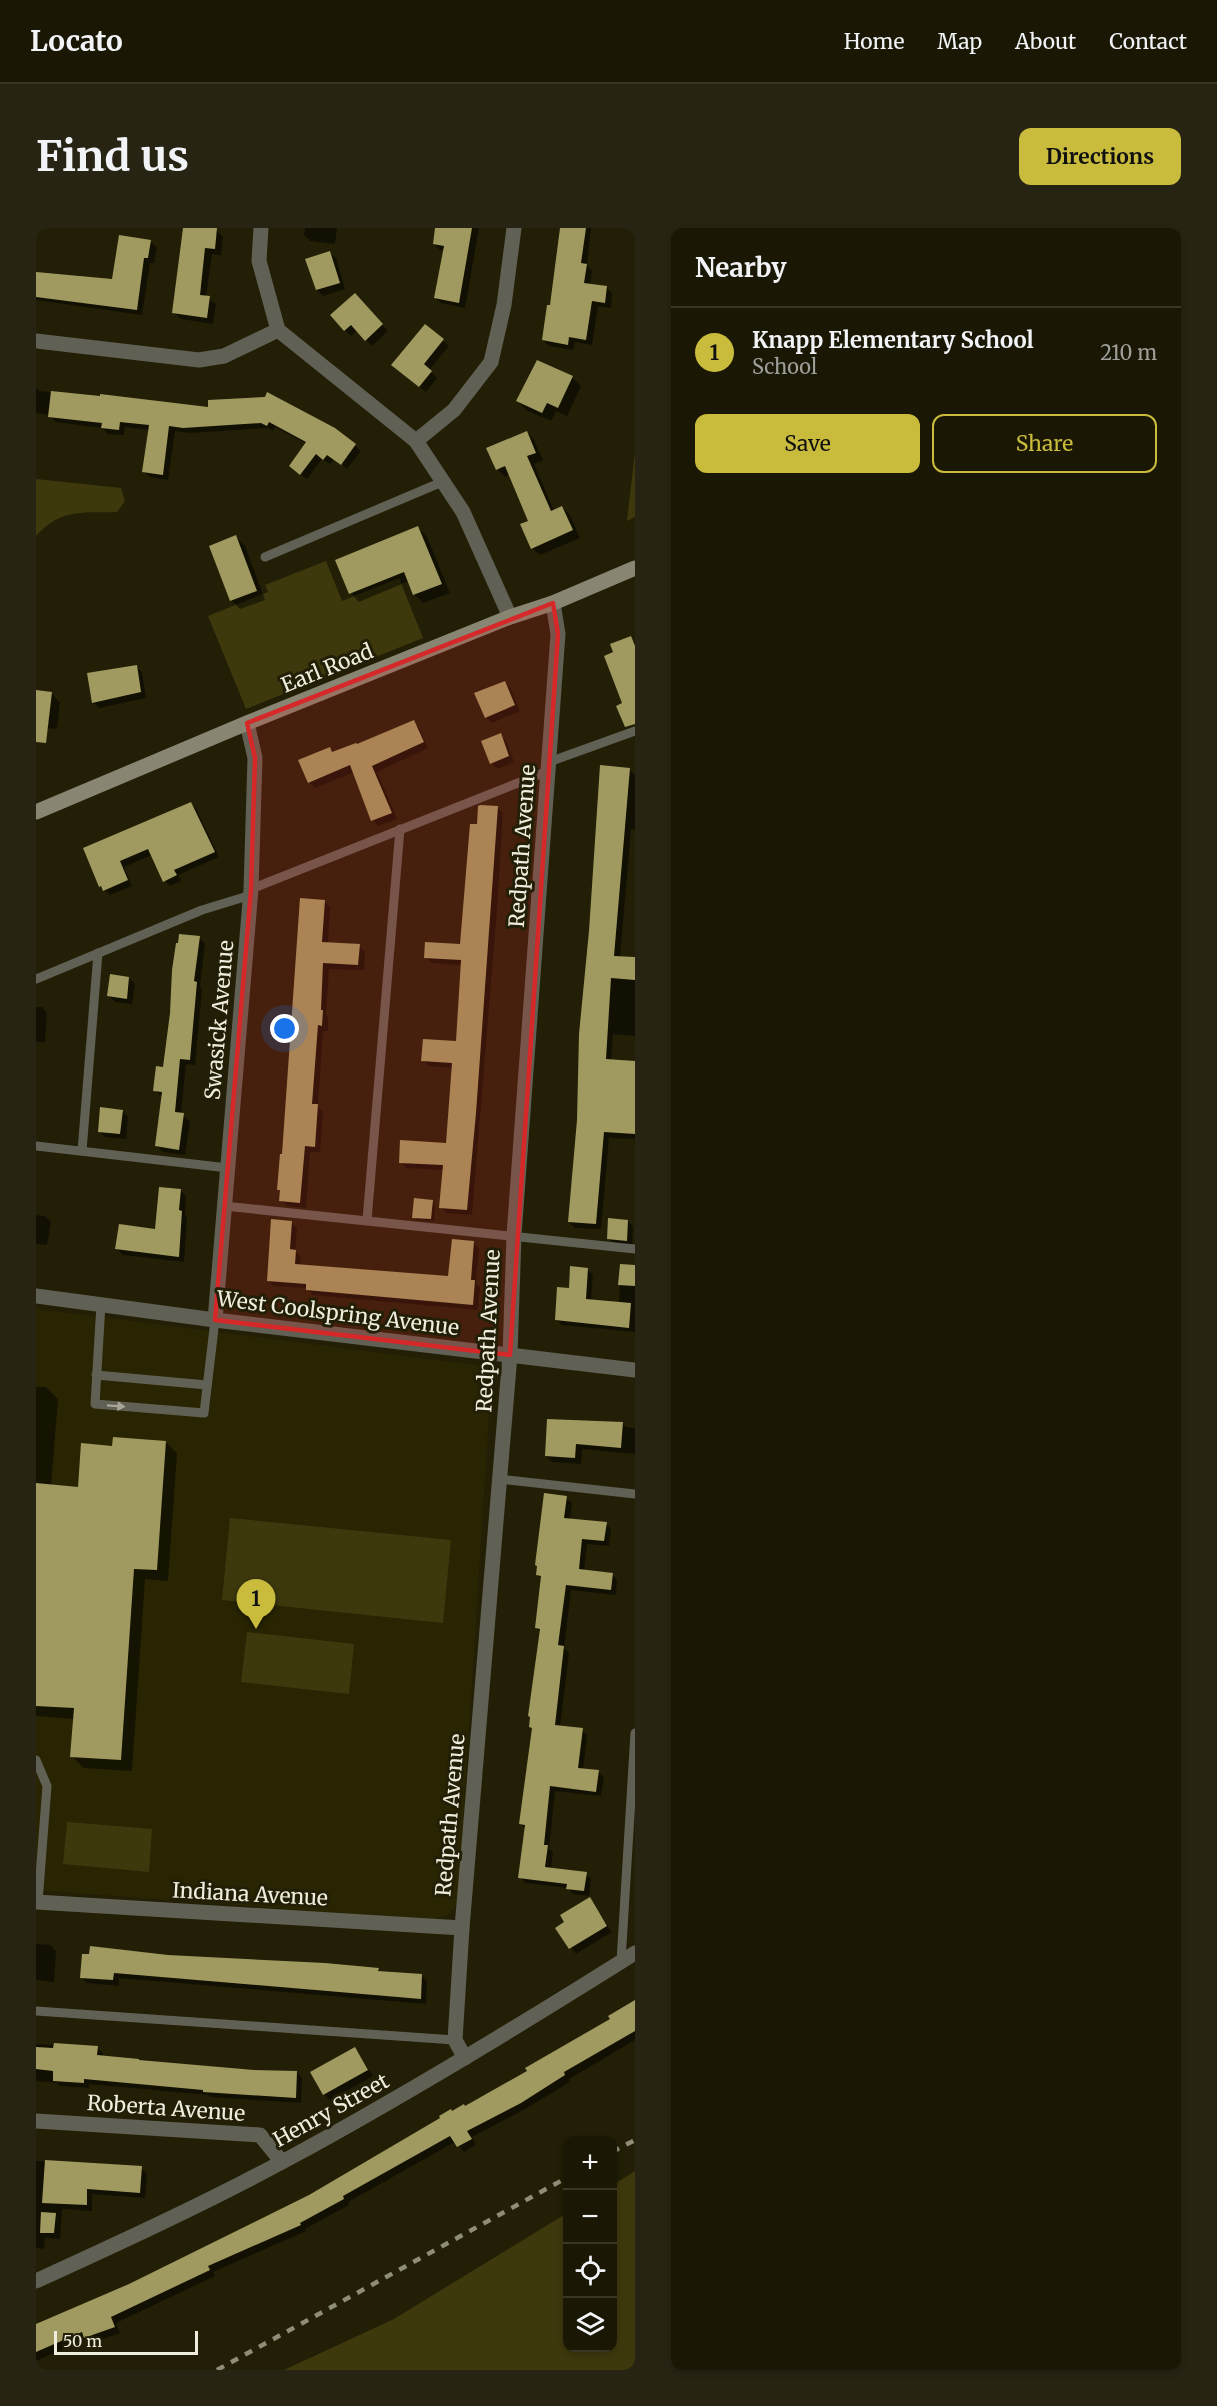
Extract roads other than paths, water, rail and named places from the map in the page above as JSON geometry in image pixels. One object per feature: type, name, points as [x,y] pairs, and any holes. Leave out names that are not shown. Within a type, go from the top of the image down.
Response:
[{"type":"street","points":[[261,228],[259,261],[278,330],[416,441],[463,512],[510,617]]},
{"type":"street","points":[[416,441],[454,410],[491,362],[504,306],[514,228]]},
{"type":"street","points":[[36,341],[199,360],[224,356],[278,330]]},
{"type":"street","name":"Earl Road","points":[[36,812],[247,723],[510,617],[553,603],[635,568]]},
{"type":"street","name":"Redpath Avenue","points":[[455,2040],[462,1928],[510,1355],[514,1235],[558,634],[553,603]]},
{"type":"street","name":"Swasick Avenue","points":[[215,1320],[251,892],[255,758],[247,723]]},
{"type":"street","name":"West Coolspring Avenue","points":[[36,1296],[215,1320],[635,1370]]},
{"type":"street","name":"Indiana Avenue","points":[[37,1902],[462,1928]]},
{"type":"street","name":"Henry Street","points":[[36,2281],[163,2222],[282,2162],[465,2058],[635,1953]]},
{"type":"street","points":[[455,2040],[465,2058]]},
{"type":"street","name":"Roberta Avenue","points":[[36,2121],[260,2136],[282,2162]]},
{"type":"lane","points":[[265,557],[442,482]]},
{"type":"lane","points":[[36,979],[202,909],[251,892],[635,730]]},
{"type":"lane","points":[[367,1220],[400,829]]},
{"type":"lane","points":[[82,1151],[98,953]]},
{"type":"lane","points":[[36,1146],[228,1168]]},
{"type":"lane","points":[[224,1206],[635,1249]]},
{"type":"lane","points":[[101,1304],[95,1404],[204,1413],[215,1320]]},
{"type":"lane","points":[[96,1375],[207,1385]]},
{"type":"lane","points":[[499,1479],[635,1494]]},
{"type":"lane","points":[[621,1961],[635,1733]]},
{"type":"lane","points":[[36,1760],[47,1786],[37,1902]]},
{"type":"lane","points":[[36,2011],[455,2040]]},
{"type":"railway","points":[[617,2149],[635,2140]]},
{"type":"railway","points":[[217,2370],[563,2180]]},
{"type":"place","name":"Knapp Elementary School","points":[[256,1629]]}]
